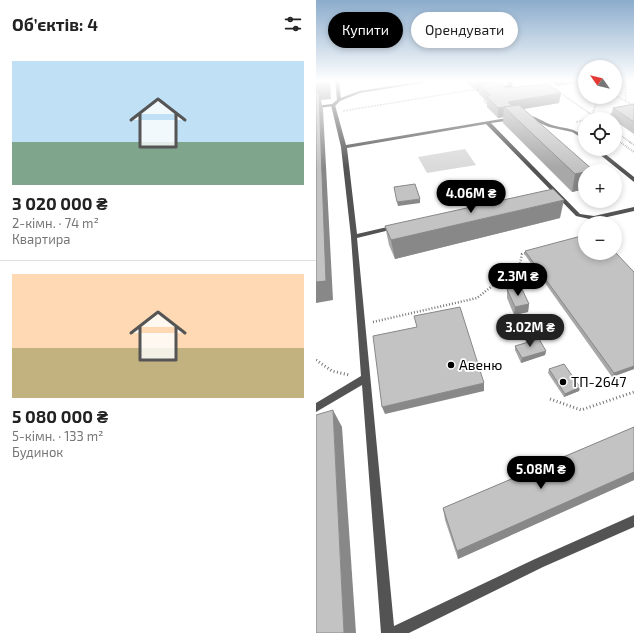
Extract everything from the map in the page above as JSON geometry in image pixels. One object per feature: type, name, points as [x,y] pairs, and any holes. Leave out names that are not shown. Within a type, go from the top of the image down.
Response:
[{"type":"street","points":[[337,110],[344,146],[354,237],[360,325],[388,633]]},
{"type":"street","points":[[344,146],[525,116],[532,117],[546,125],[574,130],[578,133]]},
{"type":"street","points":[[487,122],[554,192],[575,212],[583,217],[594,218],[634,209]]},
{"type":"street","points":[[605,156],[634,180]]},
{"type":"street","points":[[547,193],[554,192]]},
{"type":"street","points":[[354,237],[400,226]]},
{"type":"street","points":[[316,408],[365,378]]},
{"type":"street","points":[[394,633],[539,563],[634,521]]},
{"type":"path","points":[[493,110],[504,119]]},
{"type":"path","points":[[622,137],[634,146],[629,149]]},
{"type":"path","points":[[622,144],[634,152]]},
{"type":"path","points":[[360,325],[477,298],[520,264],[522,254],[529,252]]},
{"type":"path","points":[[316,360],[332,371],[365,378]]},
{"type":"path","points":[[550,399],[581,410],[634,392]]},
{"type":"shaded area","points":[[465,149],[476,165],[427,173],[418,157]]},
{"type":"building","points":[[316,110],[320,110],[326,281],[316,282]]},
{"type":"building","points":[[507,110],[524,110],[586,164],[578,164],[578,173],[575,174]]},
{"type":"building","points":[[615,110],[634,110],[634,122],[622,114],[622,112]]},
{"type":"building","points":[[415,184],[420,199],[397,202],[394,187]]},
{"type":"building","points":[[553,189],[564,200],[391,240],[385,226]]},
{"type":"building","points":[[578,237],[578,260],[622,259],[634,272],[634,366],[614,373],[525,251]]},
{"type":"building","points":[[521,287],[529,304],[515,307],[507,289]]},
{"type":"building","points":[[460,307],[484,383],[382,407],[373,336],[417,327],[414,316]]},
{"type":"building","points":[[539,339],[546,351],[522,358],[515,346]]},
{"type":"building","name":"ТП-2647","points":[[564,364],[580,387],[565,394],[549,369]]},
{"type":"building","points":[[333,410],[344,633],[316,633],[316,415]]},
{"type":"building","points":[[634,427],[634,472],[457,551],[443,508]]},
{"type":"place","name":"Авеню","points":[[451,365]]},
{"type":"place","name":"ТП-2647","points":[[563,382]]}]
